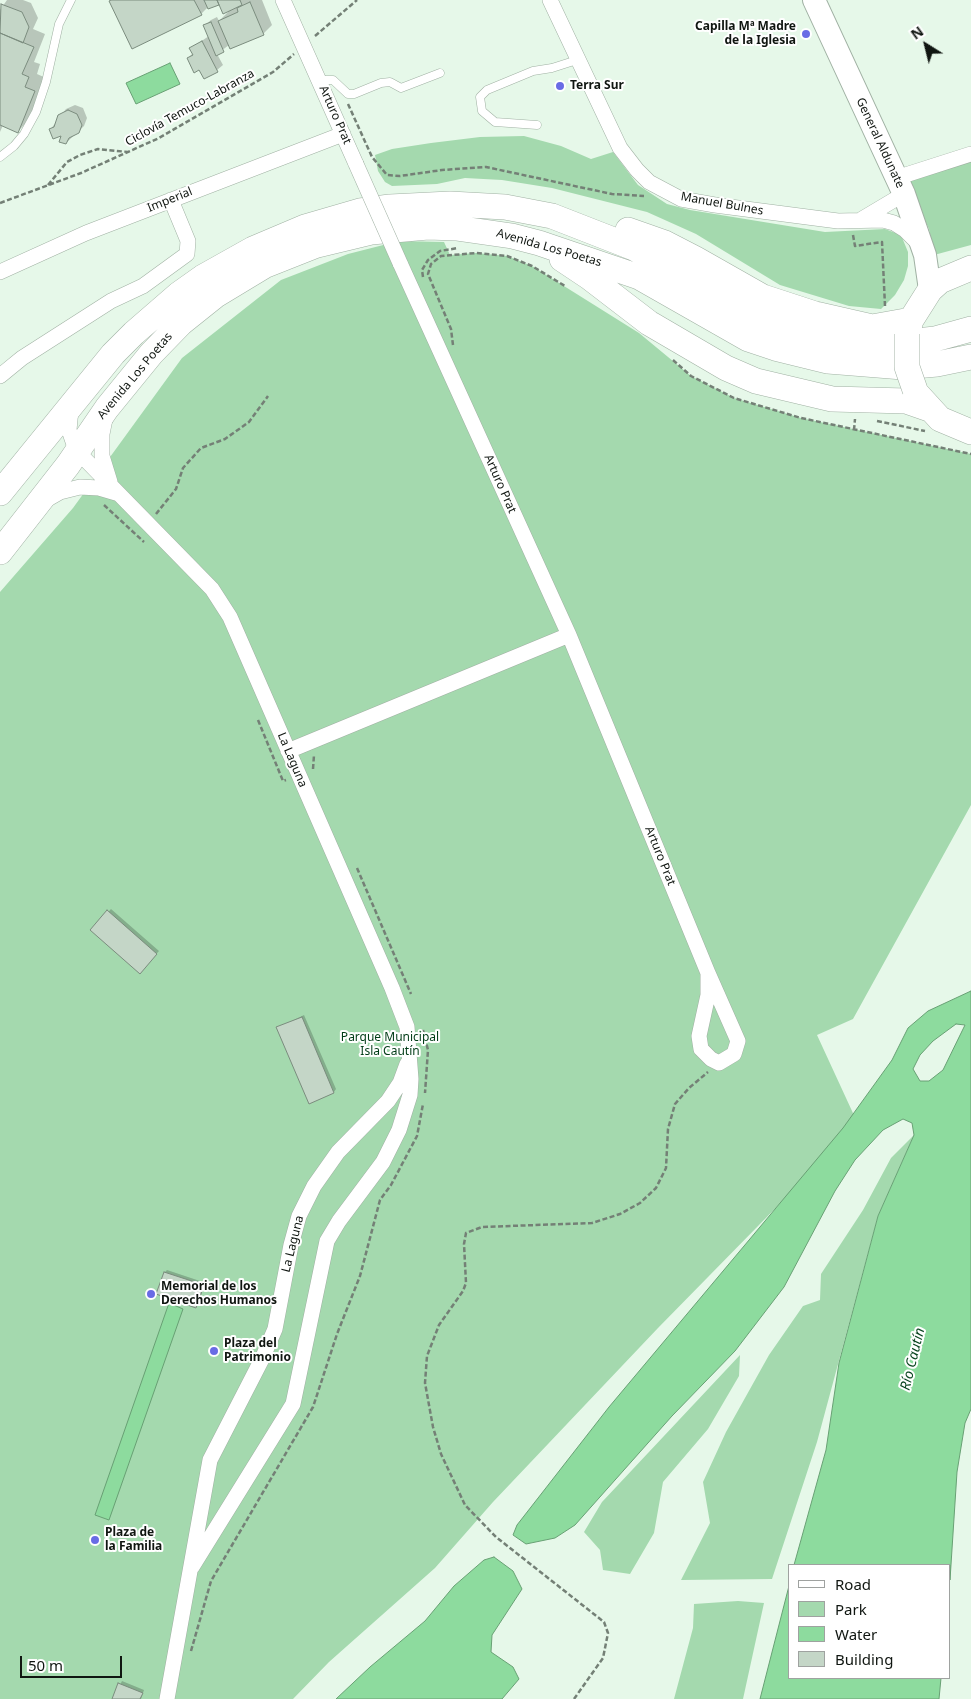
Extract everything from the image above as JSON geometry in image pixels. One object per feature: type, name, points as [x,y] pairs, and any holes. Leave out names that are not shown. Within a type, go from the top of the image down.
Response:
[{"type":"main road","name":"General Aldunate","points":[[814,0],[900,186],[924,250],[930,290]]},
{"type":"main road","name":"Avenida Los Poetas","points":[[0,493],[113,354],[156,313],[211,272],[279,237],[332,218],[390,207],[468,204],[533,211],[572,222],[634,248],[734,305],[800,332],[845,341],[892,344],[935,339],[971,328]]},
{"type":"main road","points":[[533,211],[584,219],[625,229],[665,243],[763,298],[815,314],[872,327],[909,327]]},
{"type":"main road","name":"Avenida Los Poetas","points":[[0,552],[35,509],[107,408],[150,354],[198,309],[239,280],[290,254],[335,240],[371,232],[428,227],[484,231],[539,243],[639,277],[748,339],[801,356],[828,362],[903,368],[971,357]]},
{"type":"main road","points":[[539,243],[589,277],[649,324],[726,368],[756,381],[832,399],[906,401],[922,399]]},
{"type":"main road","points":[[971,268],[940,281],[930,290],[909,327],[906,361],[922,399],[954,426],[971,432]]},
{"type":"street","name":"Arturo Prat","points":[[283,0],[569,635],[708,973],[738,1040],[734,1054],[719,1063],[711,1059],[701,1049],[699,1036],[708,995],[708,973]]},
{"type":"street","name":"Manuel Bulnes","points":[[550,0],[620,148],[637,170],[663,190],[681,199],[715,205],[853,221],[882,220],[894,223],[913,236],[924,250]]},
{"type":"street","name":"Imperial","points":[[0,272],[86,233],[343,134]]},
{"type":"street","points":[[853,221],[876,212],[900,186],[971,154]]},
{"type":"street","points":[[0,376],[22,358],[111,301],[143,286],[187,254],[188,241],[170,200]]},
{"type":"street","points":[[76,400],[68,422],[70,438],[76,450],[118,494]]},
{"type":"street","points":[[107,408],[102,434],[102,456],[107,476],[118,494]]},
{"type":"street","points":[[35,509],[51,496],[70,488],[99,488],[118,494]]},
{"type":"street","name":"La Laguna","points":[[118,494],[212,588],[230,617],[392,988],[407,1027],[411,1079],[410,1095],[399,1130],[383,1162],[339,1221],[327,1241],[293,1404],[192,1567]]},
{"type":"street","points":[[288,751],[569,635]]},
{"type":"street","name":"La Laguna","points":[[167,1699],[172,1681],[174,1655],[192,1567],[210,1460],[262,1359],[275,1329],[291,1245],[301,1210],[314,1186],[338,1152],[388,1101],[400,1083],[409,1058]]},
{"type":"lane","points":[[0,157],[14,146],[24,134],[36,112],[46,82],[59,24],[71,0]]},
{"type":"lane","points":[[536,125],[495,122],[482,111],[480,97],[487,90],[533,71],[552,68],[577,60]]},
{"type":"lane","points":[[319,80],[333,80],[348,94],[354,94],[381,83],[390,82],[401,88],[440,73]]},
{"type":"path","name":"Ciclovía Temuco-Labranza","points":[[47,186],[96,167],[191,121],[265,78],[358,0]]},
{"type":"path","points":[[339,84],[372,158],[387,175],[400,176],[442,170],[486,167],[612,194],[651,196]]},
{"type":"path","points":[[0,203],[47,186],[67,162],[80,155],[98,149],[128,152]]},
{"type":"path","points":[[853,221],[855,246],[882,242],[885,308]]},
{"type":"path","points":[[428,274],[453,339]]},
{"type":"path","points":[[148,525],[176,489],[183,468],[201,448],[225,438],[249,422],[268,396]]},
{"type":"path","points":[[102,503],[150,547]]},
{"type":"path","points":[[258,719],[283,781]]},
{"type":"path","points":[[314,750],[312,767],[316,776]]},
{"type":"path","points":[[356,866],[407,982]]},
{"type":"path","points":[[574,1699],[603,1658],[608,1644],[608,1632],[604,1622],[496,1537],[464,1505],[441,1454],[432,1427],[425,1383],[427,1356],[439,1325],[463,1291],[466,1271],[464,1244],[466,1233],[482,1227],[592,1223],[612,1218],[640,1203],[656,1188],[666,1168],[668,1129],[675,1104],[689,1088],[719,1063]]},
{"type":"green space","points":[[524,136],[561,146],[591,159],[613,152],[638,185],[667,204],[690,210],[825,232],[885,229],[901,235],[908,252],[908,266],[904,280],[895,295],[881,309],[849,306],[780,285],[696,234],[647,212],[552,188],[502,180],[465,178],[437,184],[392,186],[385,182],[378,171],[375,155],[392,149],[431,143],[480,137]]},
{"type":"green space","points":[[971,159],[971,245],[934,255],[929,229],[906,180]]},
{"type":"green space","name":"Parque Municipal Isla Cautín","points":[[399,241],[444,242],[450,255],[476,253],[507,256],[532,266],[639,333],[691,376],[734,398],[801,418],[971,454],[971,805],[853,1019],[817,1035],[858,1124],[658,1328],[493,1502],[435,1568],[329,1662],[293,1699],[0,1699],[0,592],[73,508],[182,358],[281,280],[348,254]]},
{"type":"green space","points":[[914,1135],[878,1216],[817,1442],[772,1579],[681,1580],[710,1523],[703,1482],[726,1432],[769,1355],[803,1306],[820,1300],[821,1274],[863,1210],[891,1158]]},
{"type":"green space","points":[[740,1355],[739,1376],[708,1429],[663,1482],[654,1533],[630,1574],[603,1570],[600,1550],[584,1532],[602,1502]]},
{"type":"green space","points":[[738,1601],[764,1603],[743,1699],[674,1699],[693,1628],[694,1604]]},
{"type":"water","points":[[170,63],[180,84],[136,104],[126,83]]},
{"type":"water","name":"Río Cautín","points":[[971,991],[971,1409],[965,1423],[957,1472],[951,1565],[794,1564],[826,1450],[839,1363],[878,1216],[914,1135],[912,1123],[903,1119],[883,1130],[855,1160],[835,1191],[784,1287],[735,1351],[672,1416],[575,1525],[555,1538],[526,1544],[513,1535],[517,1525],[609,1407],[843,1128],[892,1060],[908,1028],[928,1011]],"holes":[[[956,1024],[965,1025],[943,1070],[929,1081],[920,1081],[913,1069],[920,1055],[933,1041]]]},
{"type":"water","points":[[169,1303],[183,1309],[109,1520],[95,1515]]},
{"type":"water","points":[[494,1557],[513,1571],[522,1589],[492,1635],[491,1652],[513,1667],[519,1679],[502,1699],[336,1699],[370,1667],[425,1621],[454,1586],[484,1560]]},
{"type":"water","points":[[788,1590],[788,1679],[941,1679],[939,1699],[760,1699]]},
{"type":"building","points":[[194,0],[202,15],[132,49],[109,1]]},
{"type":"building","points":[[204,0],[217,0],[219,5],[208,9]]},
{"type":"building","points":[[217,0],[240,0],[242,5],[223,14]]},
{"type":"building","points":[[250,2],[264,35],[230,49],[218,21],[238,12],[237,8]]},
{"type":"building","points":[[1,4],[22,12],[29,27],[23,43],[0,33]]},
{"type":"building","points":[[211,22],[224,52],[216,56],[203,25]]},
{"type":"building","points":[[0,33],[34,47],[22,74],[29,77],[25,87],[35,91],[18,133],[0,125]]},
{"type":"building","points":[[202,41],[218,72],[204,79],[199,70],[194,73],[187,58],[193,55],[189,48]]},
{"type":"building","points":[[68,110],[77,114],[82,125],[79,133],[69,138],[66,144],[59,142],[61,136],[53,139],[49,129],[54,127],[58,115]]},
{"type":"building","points":[[107,910],[157,954],[140,974],[90,930]]},
{"type":"building","points":[[302,1017],[334,1093],[309,1104],[276,1027]]},
{"type":"building","points":[[164,1272],[204,1285],[196,1308],[156,1294]]},
{"type":"building","points":[[118,1683],[143,1693],[140,1699],[112,1699]]},
{"type":"place","name":"Capilla Mª Madre de la Iglesia","points":[[806,34]]},
{"type":"place","name":"Terra Sur","points":[[560,86]]},
{"type":"place","name":"Memorial de los Derechos Humanos","points":[[151,1294]]},
{"type":"place","name":"Plaza del Patrimonio","points":[[214,1351]]},
{"type":"place","name":"Plaza de la Familia","points":[[95,1540]]}]
